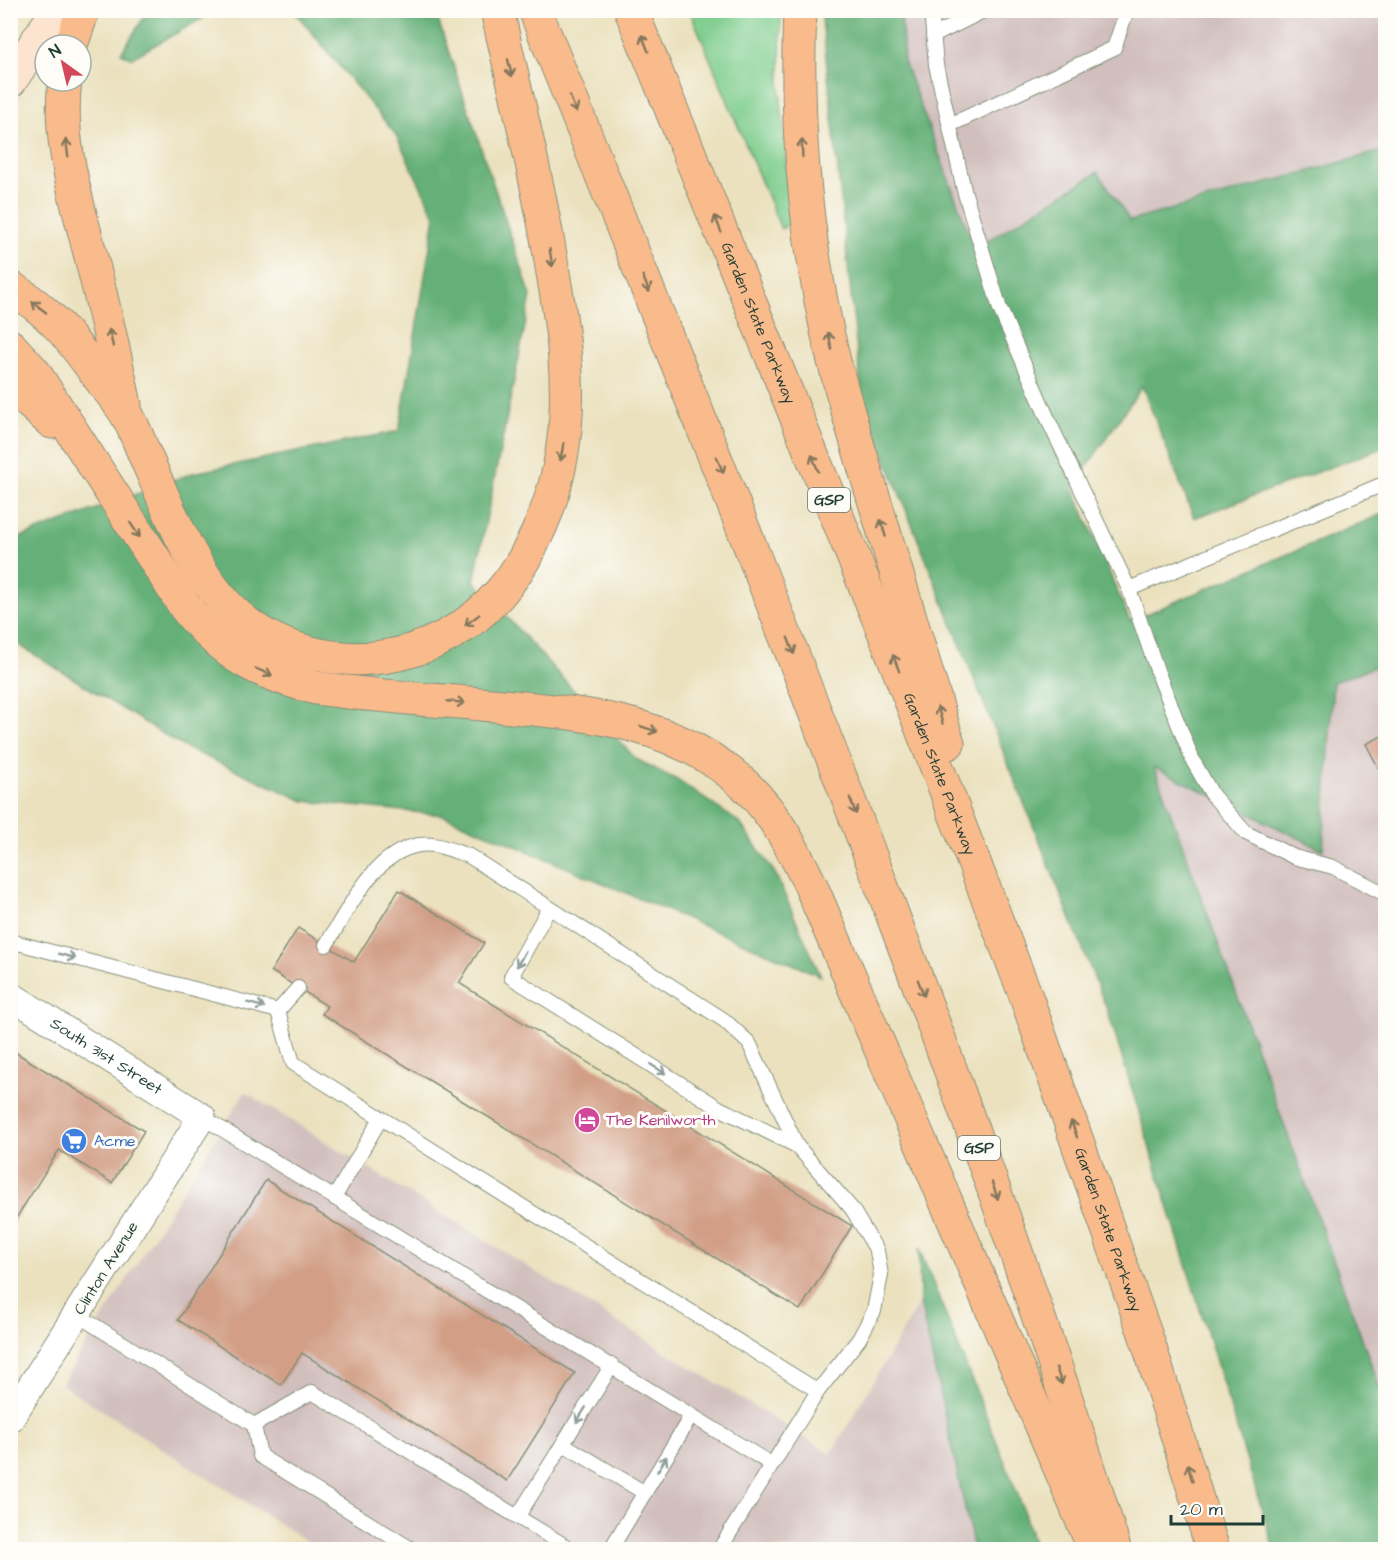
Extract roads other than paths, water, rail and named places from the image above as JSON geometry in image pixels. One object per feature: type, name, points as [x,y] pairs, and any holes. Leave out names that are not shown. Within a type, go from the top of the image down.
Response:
[{"type":"highway","points":[[75,33],[83,10]]},
{"type":"highway","points":[[10,287],[53,318],[80,348],[128,416],[186,547],[213,588],[238,617],[270,638],[302,651],[365,659],[419,648],[451,634],[485,610],[500,594],[519,567],[544,518],[562,453],[567,405],[563,341],[549,247],[497,10]]},
{"type":"highway","name":"GSP","points":[[535,10],[722,470],[856,815],[998,1199],[1071,1411],[1115,1550]]},
{"type":"highway","name":"Garden State Parkway","points":[[631,10],[888,642],[1024,992],[1149,1345],[1214,1550]]},
{"type":"highway","points":[[800,10],[801,126],[805,189],[817,279],[833,356],[857,445],[1024,992]]},
{"type":"highway","points":[[65,93],[65,129],[73,182],[128,416]]},
{"type":"highway","points":[[10,346],[34,372],[172,587],[201,626],[234,655],[255,668],[316,688],[575,713],[641,726],[678,741],[713,760],[754,795],[787,838],[811,886],[1095,1550]]},
{"type":"highway","points":[[10,385],[55,424],[103,482]]},
{"type":"main road","points":[[10,81],[58,10]]},
{"type":"street","name":"South 31st Street","points":[[10,995],[202,1117]]},
{"type":"street","name":"Clinton Avenue","points":[[10,1419],[202,1117]]},
{"type":"lane","points":[[931,10],[936,65],[964,190],[1000,309],[1051,426],[1129,589],[1158,673],[1193,761],[1213,796],[1246,833],[1294,857],[1333,867],[1383,893],[1386,897]]},
{"type":"lane","points":[[933,36],[985,10]]},
{"type":"lane","points":[[950,124],[1114,48],[1127,10]]},
{"type":"lane","points":[[1129,589],[1386,483]]},
{"type":"lane","points":[[326,945],[366,881],[388,857],[418,845],[437,845],[469,856],[724,1020],[749,1043],[797,1146],[852,1209],[877,1251],[881,1275],[874,1311],[859,1339],[818,1391],[719,1550]]},
{"type":"lane","points":[[549,908],[511,977],[719,1108],[797,1146]]},
{"type":"lane","points":[[10,941],[278,1011]]},
{"type":"lane","points":[[278,1011],[298,988]]},
{"type":"lane","points":[[278,1011],[292,1063],[818,1391]]},
{"type":"lane","points":[[202,1117],[771,1464]]},
{"type":"lane","points":[[334,1198],[381,1118]]},
{"type":"lane","points":[[76,1314],[255,1425],[260,1456],[413,1550]]},
{"type":"lane","points":[[518,1516],[612,1365]]},
{"type":"lane","points":[[255,1425],[312,1392],[572,1550]]},
{"type":"lane","points":[[610,1550],[691,1416]]},
{"type":"lane","points":[[563,1443],[645,1493]]},
{"type":"place","name":"The Kenilworth","points":[[587,1120]]},
{"type":"place","name":"Acme","points":[[74,1141]]}]
